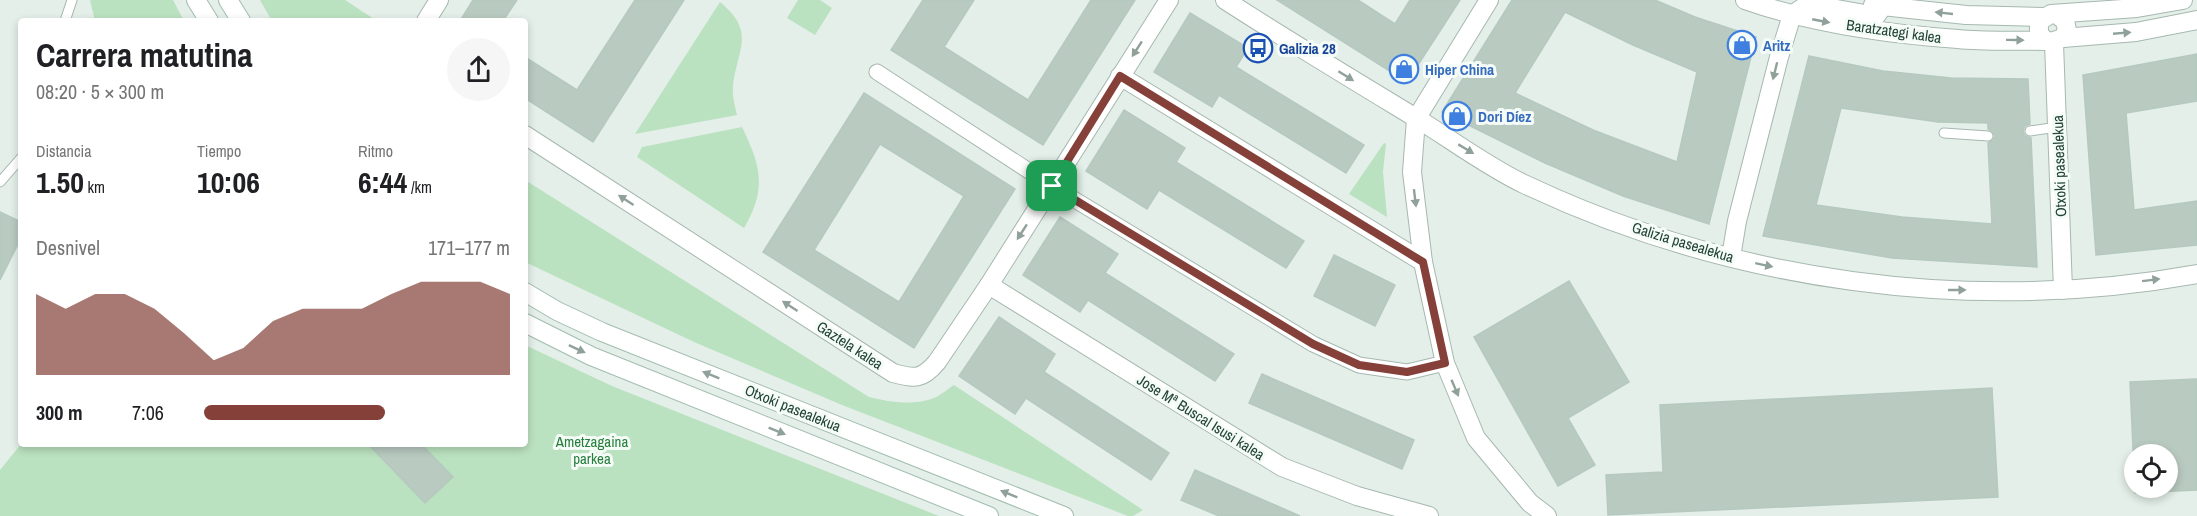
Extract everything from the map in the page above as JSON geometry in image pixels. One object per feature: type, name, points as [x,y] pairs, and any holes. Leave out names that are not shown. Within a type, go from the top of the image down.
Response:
[{"type":"street","points":[[196,0],[207,18]]},
{"type":"street","points":[[228,0],[239,18]]},
{"type":"street","points":[[428,18],[439,0]]},
{"type":"street","name":"Gaztela kalea","points":[[528,137],[893,373],[912,378],[928,373],[989,285],[1169,0]]},
{"type":"street","name":"Galizia pasealekua","points":[[1225,0],[1521,183],[1605,218],[1731,257],[1861,283],[1943,290],[2063,290],[2197,274]]},
{"type":"street","points":[[1489,0],[1416,119],[1412,172],[1423,262],[1445,363],[1476,438],[1530,503],[1547,516]]},
{"type":"street","name":"Baratzategi kalea","points":[[1745,0],[1792,15],[1876,32],[1960,40],[2054,41],[2136,32],[2197,20]]},
{"type":"street","name":"Baratzategi kalea","points":[[1846,0],[1966,15],[2137,8],[2183,0]]},
{"type":"street","points":[[1731,257],[1740,211],[1792,15],[1808,4],[1876,16],[1883,6]]},
{"type":"street","name":"Otxoki pasealekua","points":[[2050,11],[2039,25],[2038,30],[2054,41],[2063,290]]},
{"type":"street","points":[[877,72],[1052,186],[1322,348],[1359,365],[1407,372],[1445,363]]},
{"type":"street","points":[[1120,76],[1423,262]]},
{"type":"street","name":"Jose Mª Buscal Isusi kalea","points":[[989,285],[1282,467],[1357,496],[1429,516]]},
{"type":"street","name":"Otxoki pasealekua","points":[[528,294],[602,332],[1064,516]]},
{"type":"street","name":"Otxoki pasealekua","points":[[528,324],[591,356],[989,516]]},
{"type":"lane","points":[[66,18],[72,0]]},
{"type":"lane","points":[[2030,130],[2057,128]]},
{"type":"lane","points":[[1944,133],[1988,136]]},
{"type":"lane","points":[[0,182],[18,161]]},
{"type":"green space","points":[[90,0],[173,0],[182,18],[94,18]]},
{"type":"green space","points":[[260,0],[345,0],[372,18],[270,18]]},
{"type":"green space","points":[[798,0],[820,0],[832,8],[815,35],[787,18]]},
{"type":"green space","points":[[720,2],[738,23],[741,32],[742,42],[733,90],[737,115],[635,134]]},
{"type":"green space","points":[[742,127],[754,154],[759,178],[756,201],[744,228],[637,157],[642,147]]},
{"type":"green space","points":[[1384,143],[1386,144],[1383,172],[1387,217],[1349,194]]},
{"type":"green space","points":[[528,182],[869,397],[893,402],[918,402],[934,398],[954,385],[1143,510],[1133,516],[1128,516],[842,405],[694,342],[528,263]]},
{"type":"green space","name":"Ametzagaina parkea","points":[[528,346],[612,386],[939,516],[0,516],[0,470],[19,447],[528,447]]},
{"type":"building","points":[[473,0],[517,0],[505,18],[462,18]]},
{"type":"building","points":[[635,0],[684,0],[593,142],[528,100],[528,59],[577,90]]},
{"type":"building","points":[[923,0],[974,0],[944,47],[1028,100],[1091,0],[1135,0],[1043,145],[891,50]]},
{"type":"building","points":[[1277,0],[1358,0],[1395,24],[1410,0],[1460,0],[1407,82]]},
{"type":"building","points":[[1512,0],[1655,0],[1695,17],[1756,37],[1709,224],[1623,196],[1545,163],[1442,112]],"holes":[[[1565,12],[1633,45],[1697,72],[1677,162],[1593,130],[1515,93]]]},
{"type":"building","points":[[1190,13],[1248,48],[1236,67],[1364,145],[1346,173],[1219,95],[1212,107],[1154,72]]},
{"type":"building","points":[[2197,54],[2197,101],[2126,113],[2134,210],[2197,201],[2197,245],[2096,255],[2083,75]]},
{"type":"building","points":[[1809,56],[1883,71],[1951,78],[2028,79],[2030,124],[2025,126],[2023,131],[2025,136],[2031,138],[2037,267],[1892,258],[1763,236]],"holes":[[[1841,108],[1938,122],[1988,123],[1988,129],[1995,136],[1988,143],[1992,224],[1902,217],[1816,205]]]},
{"type":"building","points":[[864,93],[1015,189],[914,348],[763,252]],"holes":[[[880,144],[964,196],[899,302],[814,250]]]},
{"type":"building","points":[[1124,110],[1185,148],[1176,162],[1304,241],[1286,268],[1159,190],[1147,209],[1086,171]]},
{"type":"building","points":[[0,212],[18,221],[18,244],[0,280]]},
{"type":"building","points":[[1060,217],[1118,254],[1105,273],[1234,354],[1215,381],[1088,300],[1080,312],[1023,275]]},
{"type":"building","points":[[1334,255],[1395,285],[1375,326],[1314,296]]},
{"type":"building","points":[[1569,281],[1629,382],[1568,418],[1595,465],[1558,486],[1474,337]]},
{"type":"building","points":[[999,317],[1055,354],[1044,372],[1169,453],[1151,480],[1026,398],[1015,414],[959,376]]},
{"type":"building","points":[[1262,374],[1414,440],[1402,469],[1249,403]]},
{"type":"building","points":[[2197,379],[2197,490],[2178,491],[2178,444],[2133,444],[2130,382]]},
{"type":"building","points":[[1992,388],[1998,497],[1608,515],[1606,475],[1663,472],[1660,405]]},
{"type":"building","points":[[371,447],[424,447],[453,477],[425,503]]},
{"type":"building","points":[[1195,470],[1300,516],[1219,516],[1181,500]]},
{"type":"place","name":"Aritz","points":[[1742,45]]},
{"type":"place","name":"Galizia 28","points":[[1258,48]]},
{"type":"place","name":"Hiper China","points":[[1404,69]]},
{"type":"place","name":"Dori Díez","points":[[1457,116]]},
{"type":"route","points":[[1120,76],[1423,262],[1445,363],[1407,372],[1359,365],[1313,344],[1052,186],[1120,76]]}]
